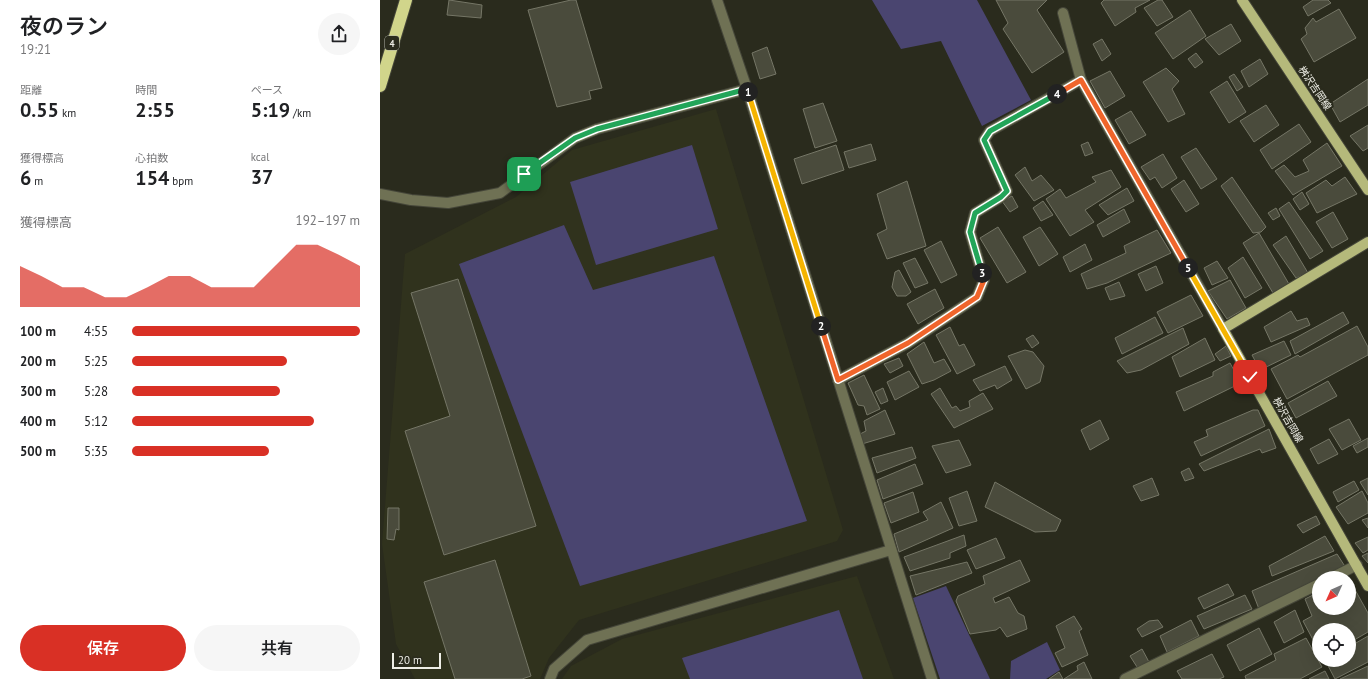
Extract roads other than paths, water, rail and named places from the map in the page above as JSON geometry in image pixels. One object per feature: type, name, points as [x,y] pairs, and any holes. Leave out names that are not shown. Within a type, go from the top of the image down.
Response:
[{"type":"highway","name":"4","points":[[380,86],[406,0]]},
{"type":"main road","name":"桝沢吉岡線","points":[[1242,0],[1368,190]]},
{"type":"main road","points":[[1223,330],[1368,242]]},
{"type":"main road","name":"桝沢吉岡線","points":[[1223,330],[1368,586]]},
{"type":"street","points":[[718,0],[932,679]]},
{"type":"street","points":[[1063,12],[1081,80],[1223,330]]},
{"type":"street","points":[[838,380],[908,343],[977,297],[984,280],[970,232],[975,213],[1001,197],[1007,191],[984,140],[990,131],[1081,80]]},
{"type":"street","points":[[380,194],[411,200],[448,203],[500,193],[575,138],[597,129],[747,89]]},
{"type":"street","points":[[550,679],[554,669],[587,640],[891,550]]},
{"type":"street","points":[[1345,571],[1357,565]]},
{"type":"street","points":[[1125,679],[1312,587]]}]
